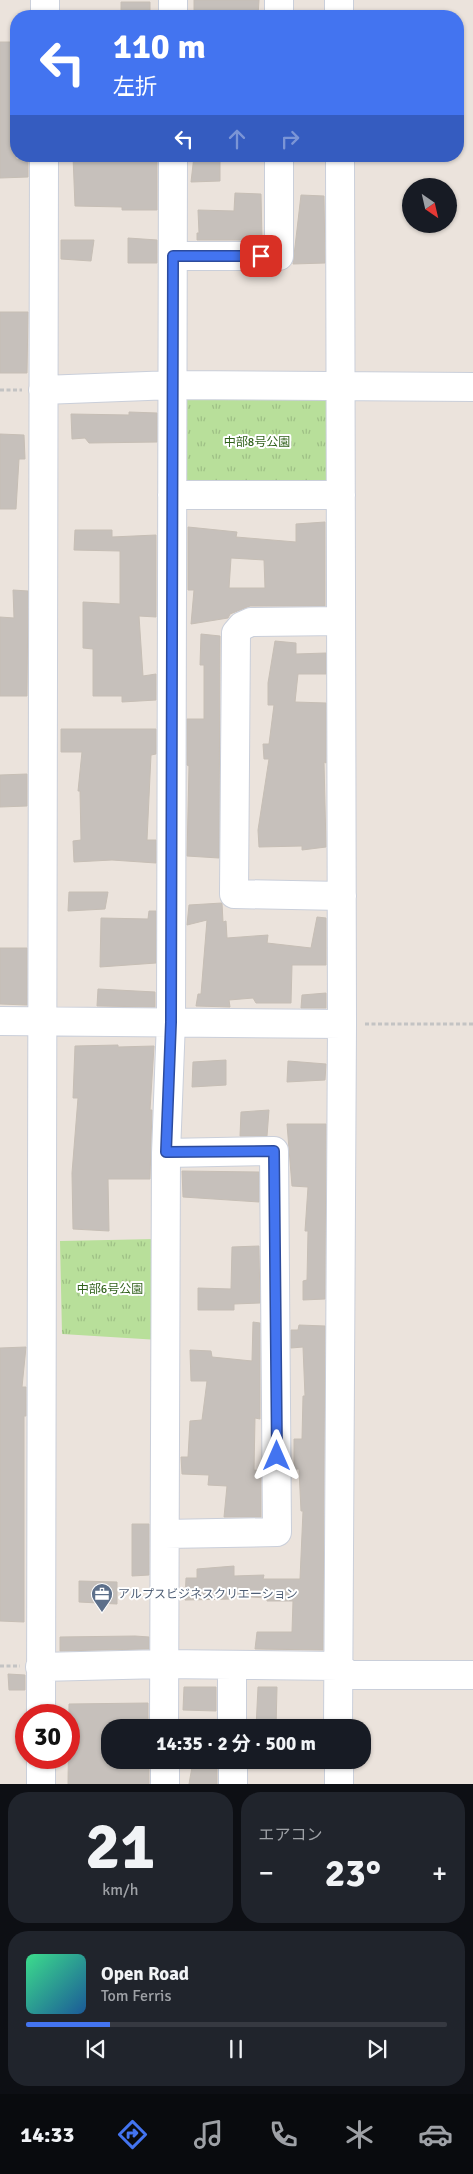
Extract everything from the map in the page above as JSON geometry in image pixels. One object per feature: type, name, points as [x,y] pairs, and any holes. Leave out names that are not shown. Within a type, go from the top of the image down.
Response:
[{"type":"street","points":[[40,1704],[44,162]]},
{"type":"street","points":[[164,1719],[166,1152],[171,1022],[173,162]]},
{"type":"street","points":[[173,256],[279,256],[279,162]]},
{"type":"street","points":[[338,1719],[342,1024],[340,162]]},
{"type":"street","points":[[43,390],[173,385],[473,387]]},
{"type":"street","points":[[172,495],[341,495]]},
{"type":"street","points":[[341,621],[250,622],[242,626],[236,633],[234,894],[342,896]]},
{"type":"street","points":[[0,1021],[342,1024]]},
{"type":"street","points":[[164,1534],[277,1532],[274,1151],[166,1152]]},
{"type":"street","points":[[40,1667],[164,1664],[338,1666],[349,1675],[473,1675]]},
{"type":"street","points":[[232,1665],[232,1719]]},
{"type":"street","points":[[41,1769],[41,1784]]},
{"type":"street","points":[[165,1769],[165,1784]]},
{"type":"street","points":[[233,1769],[233,1784]]},
{"type":"street","points":[[338,1769],[339,1784]]},
{"type":"path","points":[[342,1024],[473,1024]]},
{"type":"green space","name":"中部8号公園","points":[[188,396],[325,397],[332,404],[333,482],[182,482],[182,400]]},
{"type":"green space","name":"中部6号公園","points":[[156,1239],[159,1340],[62,1334],[60,1241]]},
{"type":"building","points":[[194,0],[259,0],[258,10],[194,10]]},
{"type":"building","points":[[121,2],[150,2],[150,10],[121,10]]},
{"type":"building","points":[[0,42],[10,42],[10,162],[28,162],[28,177],[0,178]]},
{"type":"building","points":[[73,162],[157,162],[157,210],[122,210],[122,207],[75,206]]},
{"type":"building","points":[[193,162],[220,162],[220,181],[191,182]]},
{"type":"building","points":[[235,193],[261,194],[262,240],[197,240],[197,233],[199,233],[198,210],[234,211]]},
{"type":"building","points":[[301,195],[324,196],[325,263],[293,264]]},
{"type":"building","points":[[128,238],[157,240],[157,263],[128,263]]},
{"type":"building","points":[[61,240],[94,240],[91,261],[61,259]]},
{"type":"building","points":[[0,312],[28,312],[27,373],[0,373]]},
{"type":"building","points":[[129,412],[157,413],[157,442],[89,443],[85,438],[72,439],[71,414],[129,415]]},
{"type":"building","points":[[0,434],[24,435],[25,459],[19,459],[16,509],[0,509]]},
{"type":"building","points":[[325,522],[325,606],[250,606],[230,614],[228,618],[191,624],[194,590],[188,590],[188,527],[237,532],[236,537],[296,542],[296,524]],"holes":[[[231,558],[264,560],[265,588],[229,588]]]},
{"type":"building","points":[[75,530],[112,530],[112,537],[156,535],[156,617],[139,616],[143,676],[156,674],[156,700],[122,702],[122,696],[93,696],[93,649],[83,648],[83,602],[120,604],[120,551],[74,550]]},
{"type":"building","points":[[13,590],[28,591],[27,696],[0,696],[0,617],[14,618]]},
{"type":"building","points":[[201,634],[220,636],[219,858],[187,856],[189,766],[187,765],[187,719],[204,719],[204,665],[200,665]]},
{"type":"building","points":[[275,641],[296,643],[296,654],[326,653],[326,674],[298,674],[295,702],[326,703],[326,763],[324,762],[326,847],[302,850],[302,846],[259,847],[258,830],[269,759],[264,759],[263,744],[269,744],[274,705],[268,705],[268,683]]},
{"type":"building","points":[[61,729],[156,729],[156,754],[151,755],[147,840],[156,840],[156,863],[112,860],[74,862],[73,841],[81,840],[80,791],[78,791],[82,752],[61,752]]},
{"type":"building","points":[[27,774],[27,806],[0,807],[0,775]]},
{"type":"building","points":[[69,892],[108,892],[105,909],[68,911]]},
{"type":"building","points":[[222,903],[223,922],[226,921],[227,938],[268,935],[267,943],[311,948],[317,917],[326,918],[326,965],[292,965],[291,1003],[256,1003],[253,998],[229,1000],[230,1007],[196,1006],[198,994],[201,994],[207,920],[187,925],[189,905]]},
{"type":"building","points":[[149,911],[156,911],[156,963],[100,967],[101,918],[148,919]]},
{"type":"building","points":[[0,948],[27,948],[27,1005],[0,1004]]},
{"type":"building","points":[[98,989],[155,992],[155,1007],[97,1006]]},
{"type":"building","points":[[326,993],[326,1008],[301,1008],[302,995]]},
{"type":"building","points":[[118,1045],[118,1047],[154,1046],[150,1110],[152,1110],[150,1179],[108,1179],[109,1231],[73,1229],[72,1173],[78,1098],[73,1098],[75,1046]]},
{"type":"building","points":[[226,1060],[226,1085],[192,1087],[193,1062]]},
{"type":"building","points":[[288,1061],[326,1064],[325,1080],[287,1082]]},
{"type":"building","points":[[269,1110],[267,1136],[240,1136],[241,1112]]},
{"type":"building","points":[[287,1124],[326,1124],[325,1299],[303,1300],[303,1281],[307,1280],[308,1231],[305,1231],[308,1187],[292,1186]]},
{"type":"building","points":[[182,1171],[259,1172],[259,1202],[183,1197]]},
{"type":"building","points":[[259,1246],[260,1303],[234,1304],[234,1310],[198,1310],[198,1288],[231,1289],[232,1247]]},
{"type":"building","points":[[253,1322],[260,1323],[260,1419],[255,1418],[254,1470],[261,1471],[261,1517],[224,1517],[227,1486],[208,1485],[209,1475],[182,1474],[181,1457],[188,1457],[190,1421],[202,1420],[207,1381],[191,1381],[190,1350],[211,1351],[212,1357],[252,1361]]},
{"type":"building","points":[[299,1325],[325,1326],[323,1650],[255,1649],[257,1632],[292,1632],[293,1601],[267,1601],[267,1598],[233,1596],[233,1599],[185,1600],[186,1578],[197,1578],[197,1569],[234,1566],[234,1576],[264,1575],[263,1579],[300,1579],[303,1511],[301,1511],[299,1469],[294,1469],[294,1439],[302,1439],[303,1396],[305,1396],[303,1347],[291,1348],[291,1330],[298,1330]]},
{"type":"building","points":[[26,1347],[22,1387],[26,1387],[26,1416],[24,1416],[24,1622],[0,1621],[0,1348]]},
{"type":"building","points":[[132,1524],[149,1524],[149,1575],[132,1576]]},
{"type":"building","points":[[79,1581],[117,1582],[117,1604],[79,1602]]},
{"type":"building","points":[[60,1637],[149,1637],[149,1649],[60,1651]]},
{"type":"building","points":[[8,1674],[25,1675],[25,1690],[9,1690]]},
{"type":"building","points":[[184,1687],[216,1687],[216,1711],[183,1710]]},
{"type":"building","points":[[258,1687],[277,1687],[276,1719],[256,1719]]},
{"type":"building","points":[[148,1703],[148,1719],[101,1719],[101,1769],[149,1769],[149,1784],[68,1784],[68,1769],[80,1769],[80,1704],[69,1704]]},
{"type":"building","points":[[192,1769],[217,1769],[217,1784],[189,1784]]},
{"type":"place","name":"アルプスビジネスクリエーション","points":[[102,1613]]},
{"type":"route","points":[[261,256],[173,256],[171,1022],[166,1152],[274,1151],[277,1456]]}]
